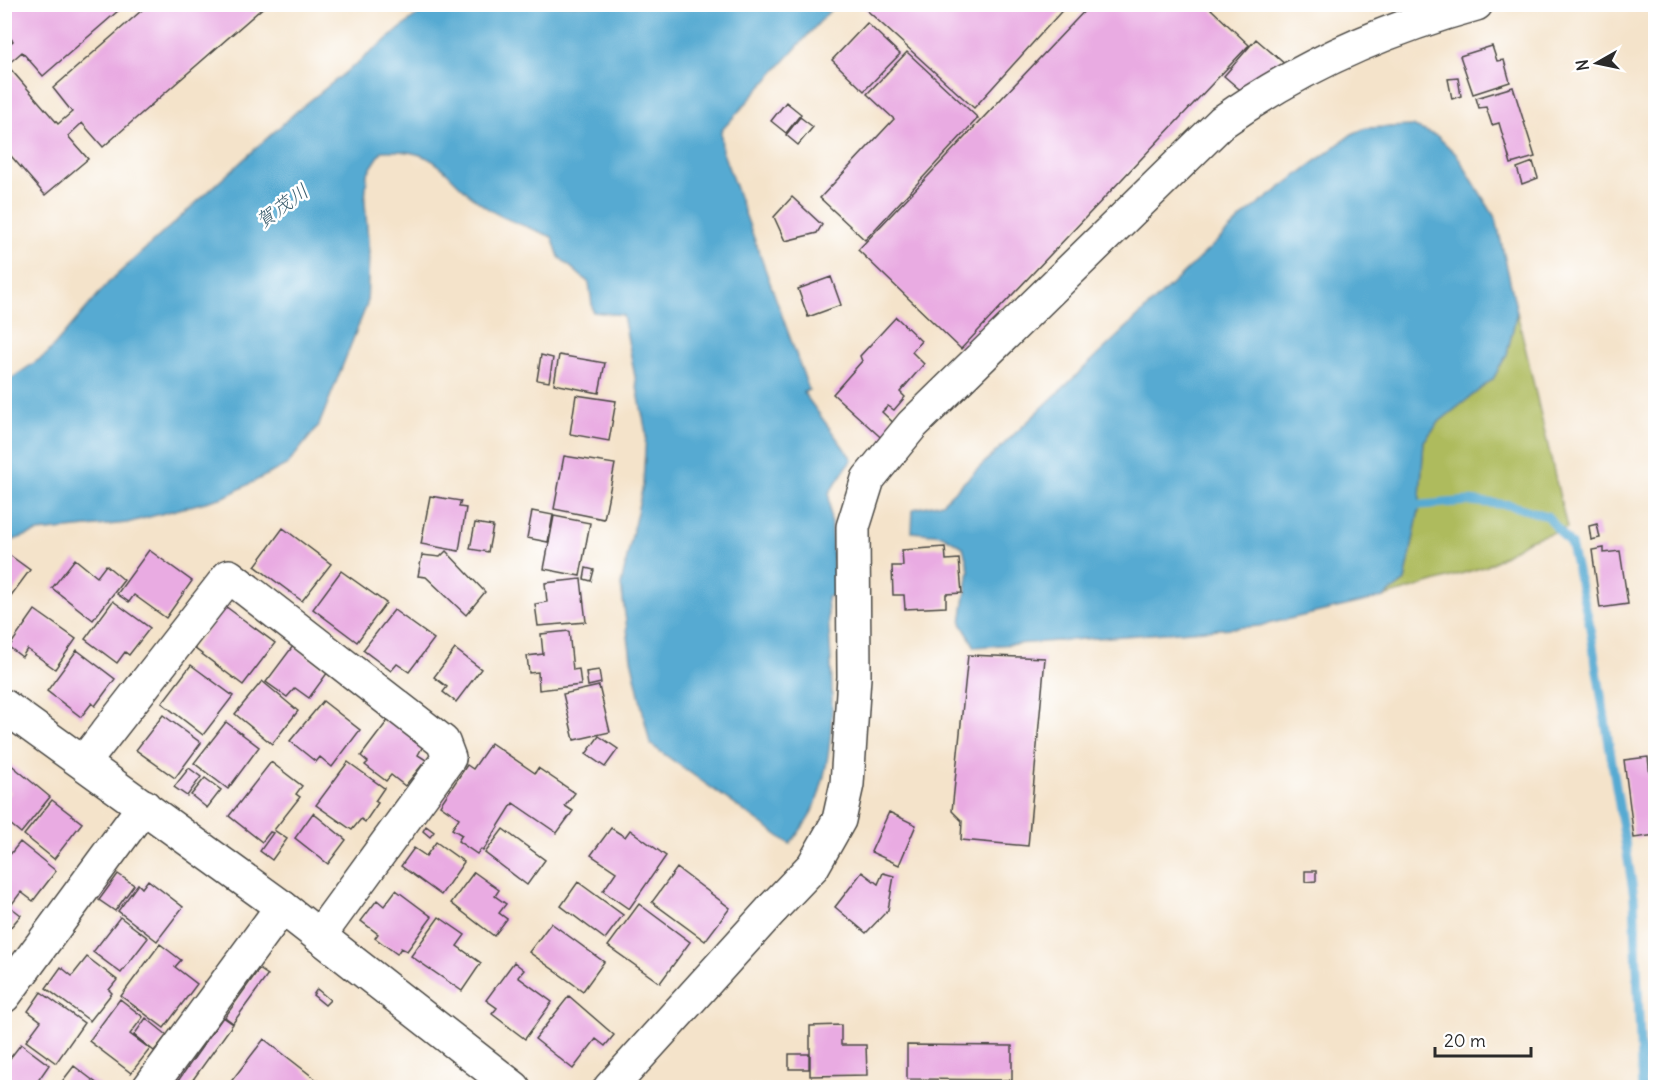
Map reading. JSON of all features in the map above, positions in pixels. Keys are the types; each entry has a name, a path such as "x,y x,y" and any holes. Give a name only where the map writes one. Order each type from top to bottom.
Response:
{"street":[{"path":"610,1088 813,866 839,820 845,793 854,676 851,578 853,527 868,480 912,425 1222,122 1268,89 1315,64 1373,39 1476,4"},
{"path":"84,762 229,576 443,742 449,758 319,936"},
{"path":"8,716 84,762 282,907 514,1088"},
{"path":"4,996 144,806"},
{"path":"149,1088 282,907"}],"green space":[{"path":"1517,312 1567,528 1529,540 1487,566 1384,597 1405,581 1419,510 1424,441 1440,421 1493,379 1507,354"}],"water":[{"name":"賀茂川","path":"430,5 835,5 721,131 722,150 809,390 803,392 852,459 829,493 835,595 827,597 832,677 828,759 813,810 790,844 650,744 631,658 621,585 643,485 646,433 623,315 593,312 589,283 559,257 552,237 491,211 439,166 417,154 382,151 367,174 365,202 369,254 367,304 319,425 288,464 224,497 127,523 37,532 5,543 5,383 47,354 109,282 297,111"},
{"path":"1412,126 1437,136 1457,155 1496,219 1517,312 1507,354 1493,379 1440,421 1424,441 1419,510 1405,581 1384,597 1259,626 975,647 961,623 969,570 963,547 942,535 912,532 913,509 942,503 1247,213 1352,134 1366,128"}],"building":[{"path":"8,4 126,4 43,76 22,52 7,65 58,124 72,112 53,88 149,4 267,4 103,147 82,123 68,136 88,159 45,195 4,148 4,49 13,41 4,31 4,8"},
{"path":"860,4 1068,4 974,108"},
{"path":"1091,4 1216,4 1211,9 1249,45 961,349 858,250"},
{"path":"867,23 900,54 864,91 832,60"},
{"path":"1256,39 1287,66 1245,94 1224,76"},
{"path":"1492,46 1497,61 1504,60 1510,82 1473,94 1460,56"},
{"path":"907,52 978,118 865,240 820,198 894,119 867,94"},
{"path":"1458,78 1461,96 1452,99 1448,79"},
{"path":"1513,87 1535,157 1511,164 1499,123 1492,125 1486,107 1479,108 1476,98"},
{"path":"786,102 801,114 786,133 771,121"},
{"path":"800,117 813,127 798,145 786,135"},
{"path":"1533,162 1538,178 1522,184 1517,168"},
{"path":"792,197 822,225 817,233 785,241 774,217"},
{"path":"831,277 841,305 808,317 798,289"},
{"path":"896,317 921,341 912,352 924,364 900,392 905,397 894,410 888,406 882,412 901,430 888,444 833,394 862,361 860,356"},
{"path":"541,355 553,358 549,382 537,380"},
{"path":"559,355 605,363 599,393 554,384"},
{"path":"576,395 616,401 609,441 570,434"},
{"path":"564,456 615,464 604,519 554,509"},
{"path":"430,496 461,501 459,507 466,508 459,551 421,544"},
{"path":"532,511 553,515 548,542 527,538"},
{"path":"554,516 590,523 580,576 544,569"},
{"path":"475,523 493,526 488,552 470,549"},
{"path":"1597,524 1600,538 1591,540 1589,526"},
{"path":"283,528 331,564 302,601 255,566"},
{"path":"945,547 946,560 959,559 962,593 946,594 946,607 905,609 904,595 893,595 892,566 903,566 902,550"},
{"path":"1604,548 1604,553 1620,551 1628,604 1600,608 1592,550"},
{"path":"149,550 192,581 166,618 134,595 129,602 117,594"},
{"path":"4,551 30,570 4,605"},
{"path":"446,551 485,592 466,615 426,577 418,576 422,555 440,557"},
{"path":"75,559 97,577 106,565 124,580 93,620 52,588"},
{"path":"586,568 594,570 591,581 584,579"},
{"path":"341,571 386,603 357,642 313,609"},
{"path":"581,579 586,622 538,626 535,604 547,602 545,583"},
{"path":"113,601 150,628 129,655 125,652 117,663 85,639"},
{"path":"225,606 275,643 243,685 194,648"},
{"path":"35,610 76,639 55,669 27,649 22,657 9,647"},
{"path":"394,610 434,639 409,672 397,664 391,671 363,650"},
{"path":"569,631 573,670 579,669 581,685 539,690 538,672 529,673 527,656 543,654 541,634"},
{"path":"293,646 328,672 309,698 295,688 287,697 266,682"},
{"path":"455,649 481,669 456,702 443,692 447,687 434,677"},
{"path":"77,650 115,679 95,706 92,703 81,717 47,691"},
{"path":"968,655 1045,658 1028,846 961,840 962,821 952,811"},
{"path":"191,665 233,696 203,735 162,703"},
{"path":"599,670 601,683 588,686 586,672"},
{"path":"262,681 298,711 272,744 235,714"},
{"path":"599,686 610,732 574,740 563,694"},
{"path":"323,701 360,730 332,767 320,757 316,762 290,741"},
{"path":"163,715 201,743 175,778 136,750"},
{"path":"389,719 423,746 418,755 426,760 405,786 391,775 386,781 365,765 368,762 361,756"},
{"path":"226,722 259,747 228,789 194,763"},
{"path":"599,736 618,749 605,767 586,754"},
{"path":"491,743 535,773 538,768 575,793 565,806 573,811 557,833 513,803 483,851 481,849 477,854 458,841 462,835 452,829 459,818 440,805 467,765 473,769"},
{"path":"1648,757 1656,835 1634,838 1624,760"},
{"path":"271,762 302,786 296,794 300,797 274,830 287,839 272,860 260,851 273,833 270,832 262,842 229,816"},
{"path":"348,762 384,788 375,801 378,803 365,822 361,819 352,830 316,805"},
{"path":"9,763 50,797 21,833 4,819 4,800 11,792 4,787 4,768"},
{"path":"189,768 201,777 187,796 174,787"},
{"path":"205,778 221,790 207,808 191,795"},
{"path":"52,800 82,823 54,859 24,835"},
{"path":"889,812 916,825 899,865 871,852"},
{"path":"313,813 346,840 328,864 295,838"},
{"path":"426,826 434,832 430,837 423,831"},
{"path":"611,828 625,837 630,830 666,856 629,909 603,891 616,872 591,855"},
{"path":"503,829 545,860 527,885 485,853"},
{"path":"20,842 56,871 33,901 21,892 12,904 4,897 4,862"},
{"path":"436,842 464,862 441,895 401,866 414,848 426,856"},
{"path":"677,868 730,908 705,941 652,902"},
{"path":"1305,871 1316,871 1316,881 1305,882"},
{"path":"474,872 499,890 495,896 506,904 499,913 507,919 494,936 451,903"},
{"path":"862,872 878,884 883,873 894,876 888,910 866,933 835,907"},
{"path":"118,874 134,885 115,911 99,900"},
{"path":"148,880 183,907 157,941 118,911 138,884 142,888"},
{"path":"578,882 623,915 605,939 561,906"},
{"path":"396,890 432,917 407,951 401,948 397,954 375,938 378,934 361,921 377,900 384,906"},
{"path":"4,902 21,915 4,935"},
{"path":"639,904 690,942 660,983 608,946"},
{"path":"120,917 148,938 121,973 93,952"},
{"path":"439,917 465,935 457,946 481,963 462,991 411,956"},
{"path":"551,923 604,962 583,991 529,952"},
{"path":"160,944 181,960 175,967 197,984 164,1028 121,996"},
{"path":"87,957 117,980 109,990 112,993 90,1021 46,988 61,967 72,976"},
{"path":"514,962 524,970 518,977 552,1002 525,1039 492,1014 497,1008 486,1000"},
{"path":"259,969 268,975 233,1023 225,1017"},
{"path":"317,989 330,1000 325,1005 313,995"},
{"path":"41,992 84,1023 56,1063 26,1041 41,1021 28,1011"},
{"path":"569,996 614,1035 605,1046 596,1039 573,1069 535,1039"},
{"path":"120,999 143,1017 130,1034 150,1049 131,1073 89,1041"},
{"path":"223,1017 233,1024 187,1088 173,1088"},
{"path":"146,1018 167,1035 154,1051 134,1035"},
{"path":"841,1025 841,1045 866,1045 867,1075 810,1076 810,1026"},
{"path":"264,1039 327,1088 226,1088"},
{"path":"21,1044 49,1065 33,1088 4,1088 4,1066"},
{"path":"907,1045 1012,1046 1012,1080 907,1079"},
{"path":"789,1054 809,1054 809,1069 789,1069"},
{"path":"74,1066 103,1088 57,1088"}],"waterway":[{"path":"1409,506 1469,501 1510,505 1547,516 1571,545 1589,622 1634,896 1642,1088"}]}
